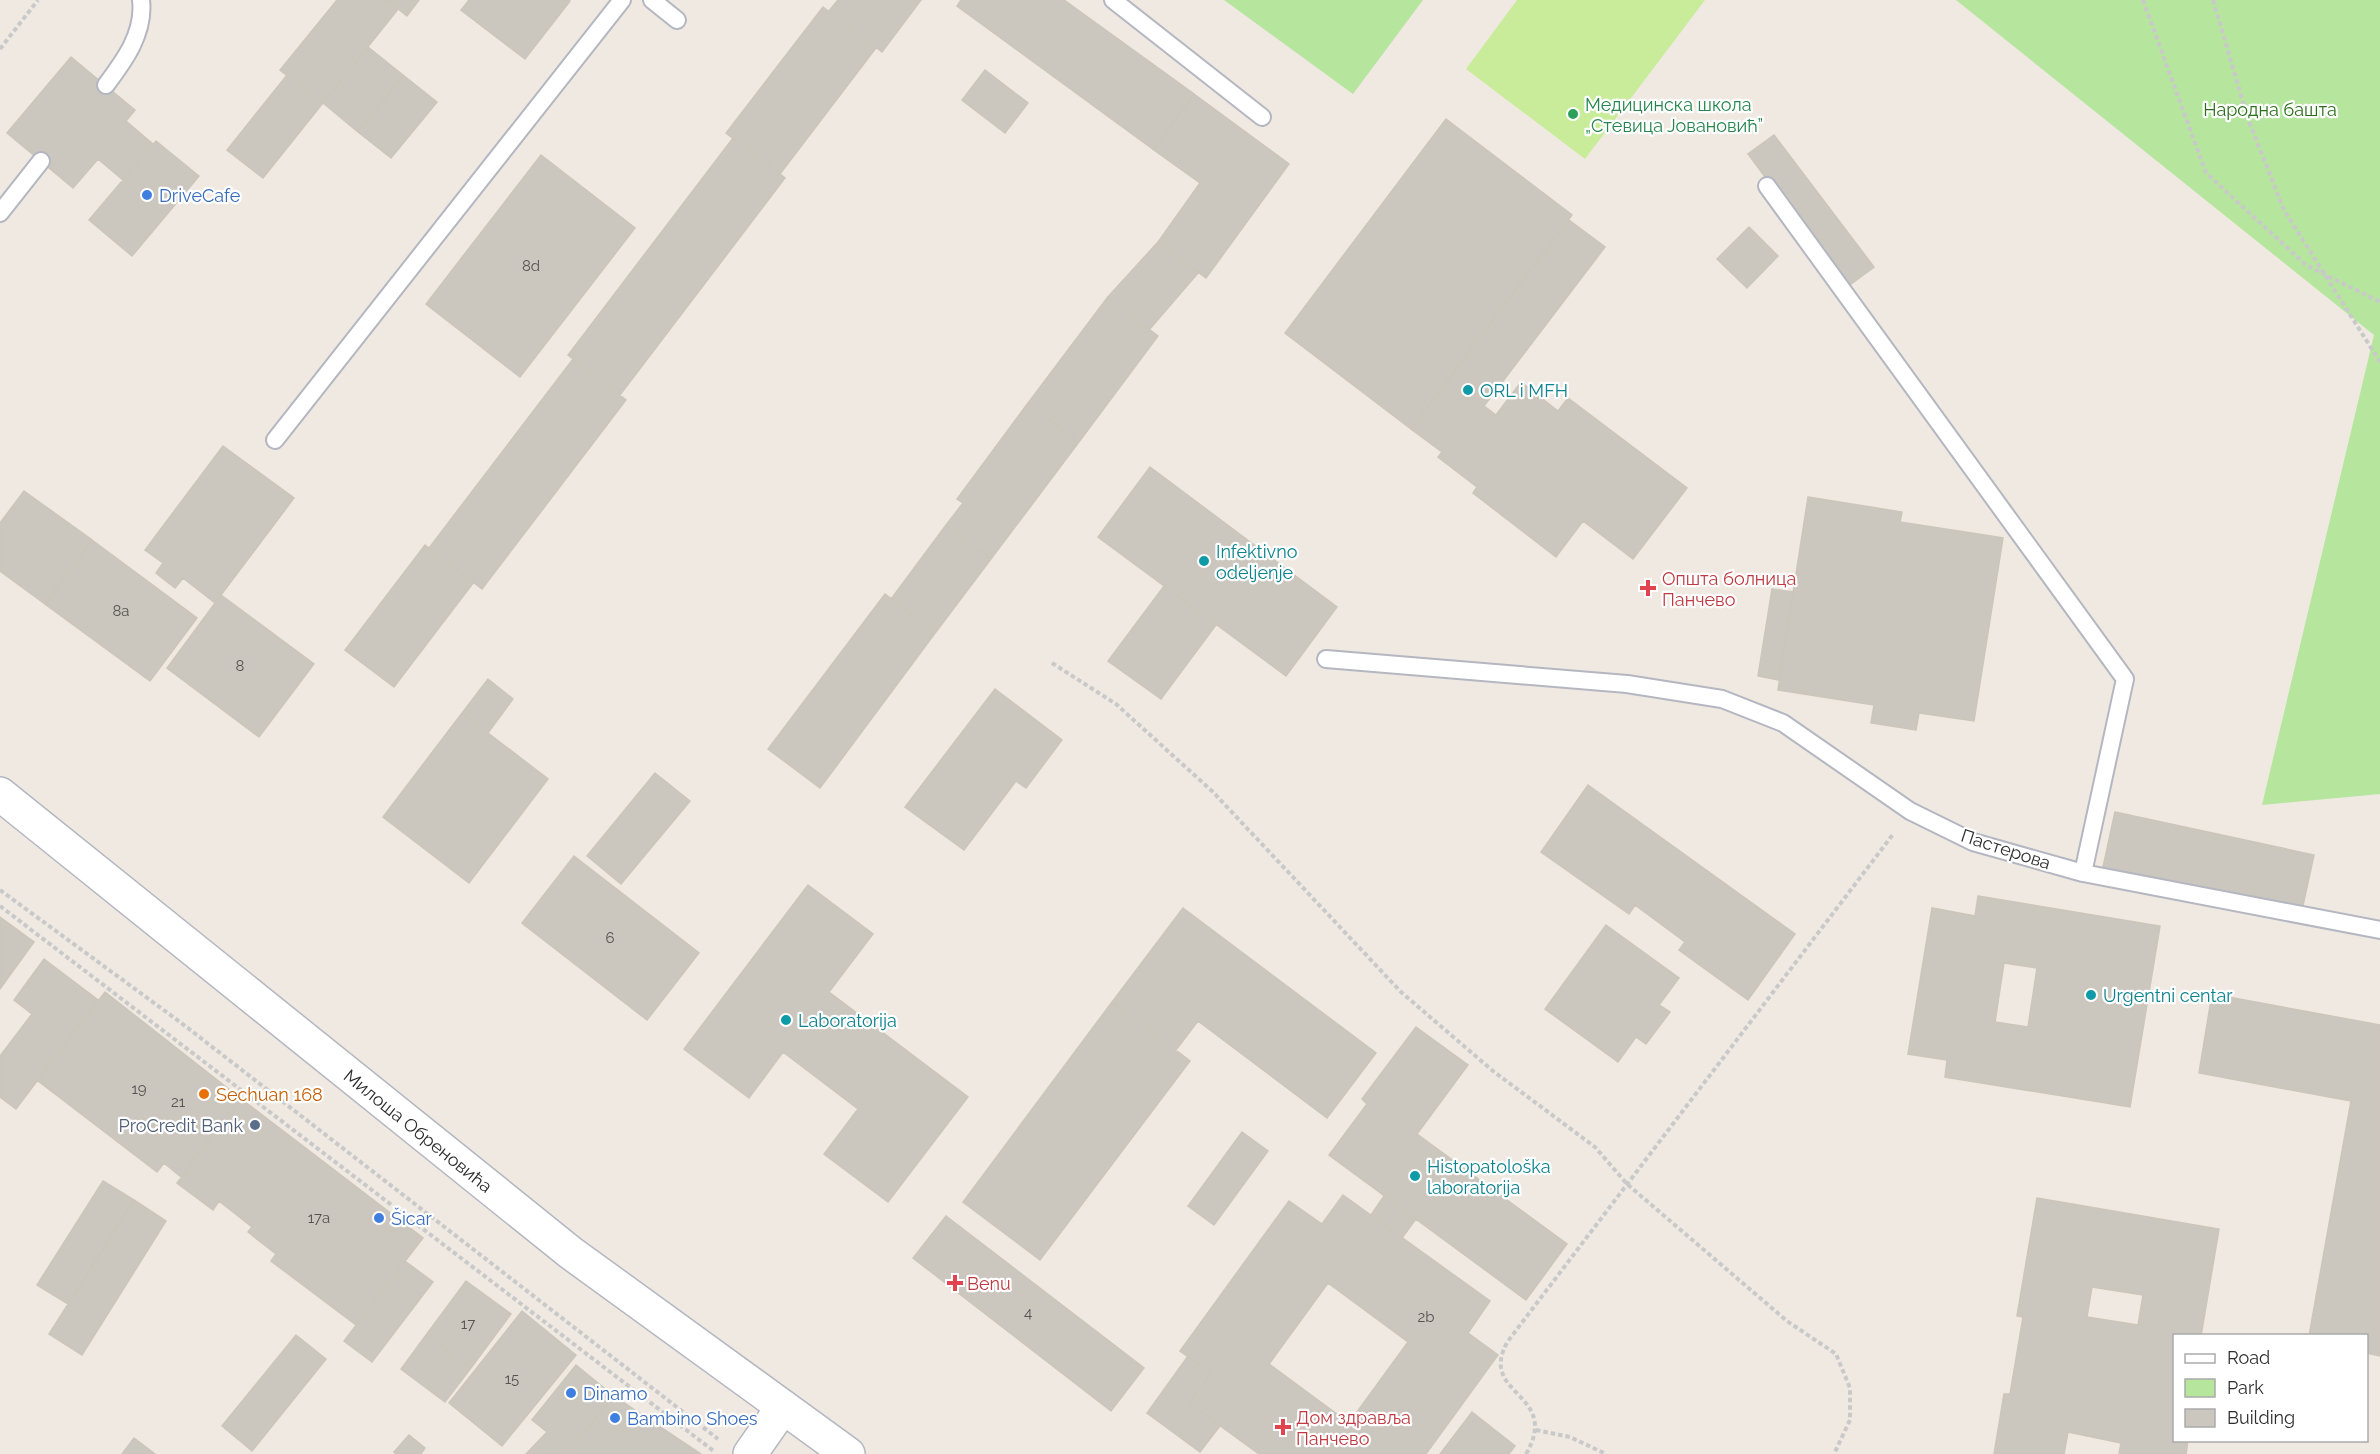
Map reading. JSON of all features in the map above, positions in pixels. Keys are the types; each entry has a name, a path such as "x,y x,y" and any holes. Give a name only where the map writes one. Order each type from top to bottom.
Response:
{"street":[{"name":"Милоша Обреновића","path":"0,794 571,1253 848,1454"},
{"path":"750,1454 783,1407"}],"lane":[{"path":"106,85 125,60 136,39 141,0"},
{"path":"274,440 622,0"},
{"path":"652,0 677,20"},
{"path":"1113,0 1262,117"},
{"path":"0,213 41,161"},
{"path":"1767,186 2125,679 2083,873"},
{"name":"Пастерова","path":"1326,659 1627,684 1722,699 1783,723 1910,811 1973,842 2083,873 2380,930"}],"path":[{"path":"0,49 38,0"},
{"path":"2143,0 2206,173 2306,265 2380,302"},
{"path":"2213,0 2248,119 2284,210 2380,362"},
{"path":"1052,663 1116,704 1212,791 1401,992 1493,1071 1595,1148 1627,1184 1787,1321 1836,1354 1850,1388 1850,1420 1834,1454"},
{"path":"1526,1454 1535,1439 1533,1412 1505,1380 1501,1353 1910,811"},
{"path":"0,890 180,1022 719,1439"},
{"path":"0,906 717,1454"},
{"path":"1536,1430 1570,1437 1606,1454"}],"green space":[{"path":"1224,0 1423,0 1353,94"},
{"name":"Медицинска школа „Стевица Јовановић”","path":"1517,0 1705,0 1585,159 1466,69"},
{"name":"Народна башта","path":"1956,0 2380,0 2380,794 2262,805 2374,335"}],"building":[{"path":"337,0 387,0 399,8 323,103 280,70"},
{"path":"387,0 419,0 407,16"},
{"path":"469,0 570,1 525,59 461,10"},
{"path":"838,0 921,0 882,52 829,11"},
{"path":"961,0 1064,0 1194,94 1154,150 957,6"},
{"path":"823,7 876,48 780,174 726,133"},
{"path":"368,47 403,75 358,132 323,103"},
{"path":"71,57 135,110 126,121 153,144 123,180 98,159 73,188 7,133"},
{"path":"985,70 1028,103 1005,133 962,100"},
{"path":"287,75 323,103 263,178 227,150"},
{"path":"403,75 437,102 391,158 358,132"},
{"path":"1194,94 1289,164 1206,278 1158,242 1200,183 1154,150"},
{"path":"1446,119 1572,215 1411,429 1285,333"},
{"path":"1774,135 1874,267 1847,287 1748,154"},
{"path":"733,138 785,178 620,395 568,355"},
{"path":"156,141 199,176 132,256 89,220"},
{"path":"541,155 635,228 520,377 426,304"},
{"name":"ORL i MFH","path":"1569,220 1605,247 1484,406 1496,415 1521,382 1558,411 1568,398 1687,488 1633,559 1583,521 1556,557 1473,493 1477,487 1438,457 1442,452 1411,429"},
{"path":"1749,227 1778,256 1747,288 1717,259"},
{"path":"1158,242 1199,272 1149,330 1107,298"},
{"path":"1107,298 1158,336 1079,442 1028,403"},
{"path":"573,359 626,400 482,589 429,548"},
{"path":"1028,403 1079,442 991,559 946,525 963,503 957,499"},
{"path":"223,446 294,498 215,603 183,578 175,588 156,573 163,563 145,550"},
{"name":"Infektivno odeljenje","path":"1150,467 1337,607 1286,676 1098,537"},
{"path":"24,491 92,540 45,604 0,571 0,523"},
{"path":"1808,497 1902,512 1900,522 2003,538 1974,721 1919,713 1916,730 1871,723 1874,705 1778,690"},
{"path":"946,525 991,559 936,632 891,599"},
{"path":"92,540 197,618 150,681 45,604"},
{"path":"425,545 474,582 394,687 345,650"},
{"path":"1164,586 1216,625 1161,699 1108,661"},
{"path":"1772,589 1793,592 1779,680 1758,676"},
{"path":"885,594 936,632 820,788 768,749"},
{"path":"221,595 314,664 259,737 167,668"},
{"path":"488,679 513,699 488,733 462,713"},
{"path":"995,689 1062,740 1026,788 1016,781 964,850 905,807"},
{"path":"462,713 548,779 469,883 383,817"},
{"path":"655,773 690,801 621,884 587,856"},
{"path":"1588,785 1795,934 1748,1000 1679,950 1685,942 1635,905 1629,914 1541,852"},
{"path":"2115,812 2314,855 2302,910 2103,867"},
{"path":"574,856 699,953 647,1020 522,923"},
{"name":"Laboratorija","path":"808,885 873,934 829,992 968,1097 888,1202 824,1154 858,1109 783,1052 749,1098 684,1049"},
{"name":"Urgentni centar","path":"1978,896 2160,926 2130,1107 1945,1077 1947,1060 1908,1054 1932,908 1975,916","holes":["2004,963 2037,968 2028,1027 1995,1022"]},
{"path":"1183,908 1376,1053 1327,1118 1198,1021 1176,1050 1112,1002"},
{"path":"0,917 34,942 0,989"},
{"path":"1606,925 1679,978 1659,1005 1670,1012 1646,1044 1636,1037 1618,1062 1545,1009"},
{"path":"44,959 98,1000 16,1109 0,1097 0,1056 32,1014 14,1000"},
{"path":"105,992 240,1098 181,1177 164,1163 157,1172 37,1080"},
{"path":"2212,994 2380,1025 2380,1356 2368,1353 2368,1334 2309,1334 2351,1101 2199,1073"},
{"path":"1112,1002 1190,1061 1040,1260 963,1202"},
{"name":"Histopatološka laboratorija","path":"1416,1027 1468,1065 1417,1134 1567,1244 1526,1300 1329,1155 1367,1104 1362,1099"},
{"path":"240,1098 423,1238 356,1325 271,1261 276,1254 248,1232 252,1227 219,1201 213,1210 177,1183"},
{"path":"1242,1132 1268,1151 1214,1225 1188,1206"},
{"path":"103,1181 134,1200 68,1304 37,1285"},
{"path":"1343,1195 1490,1301 1468,1333 1498,1355 1426,1454 1259,1454 1189,1403 1211,1373 1180,1351 1289,1201 1322,1224","holes":["1328,1283 1408,1342 1349,1423 1269,1364"]},
{"path":"1384,1196 1416,1219 1402,1238 1371,1215"},
{"path":"2037,1198 2219,1229 2201,1334 2173,1334 2173,1442 2188,1442 2186,1454 2119,1454 2121,1443 2068,1432 2064,1454 1994,1454 2004,1394 2010,1394 2023,1317 2017,1316","holes":["2092,1287 2143,1295 2138,1325 2087,1317"]},
{"path":"134,1200 166,1221 82,1355 49,1334"},
{"path":"946,1216 1144,1368 1111,1411 913,1258"},
{"path":"405,1261 433,1282 372,1362 344,1341"},
{"path":"466,1281 511,1314 471,1368 426,1335"},
{"path":"522,1311 576,1355 502,1446 449,1403"},
{"path":"296,1335 326,1359 252,1451 222,1426"},
{"path":"426,1335 471,1368 445,1402 401,1369"},
{"path":"1188,1356 1211,1373 1189,1403 1220,1426 1200,1452 1147,1413"},
{"path":"576,1365 614,1396 567,1454 526,1454 547,1432 532,1420"},
{"path":"614,1396 701,1454 567,1454"},
{"path":"1472,1412 1515,1446 1509,1454 1440,1454"},
{"path":"409,1435 425,1448 421,1454 396,1454 394,1452"},
{"path":"134,1438 155,1454 122,1454"}],"place":[{"name":"Медицинска школа „Стевица Јовановић”","path":"1573,114"},
{"name":"DriveCafe","path":"147,195"},
{"name":"ORL i MFH","path":"1468,390"},
{"name":"Infektivno odeljenje","path":"1204,561"},
{"name":"Општа болница Панчево","path":"1648,588"},
{"name":"Urgentni centar","path":"2091,995"},
{"name":"Laboratorija","path":"786,1020"},
{"name":"Sechuan 168","path":"204,1094"},
{"name":"ProCredit Bank","path":"255,1125"},
{"name":"Histopatološka laboratorija","path":"1415,1176"},
{"name":"Šicar","path":"379,1218"},
{"name":"Benu","path":"955,1283"},
{"name":"Dinamo","path":"571,1393"},
{"name":"Bambino Shoes","path":"615,1418"},
{"name":"Дом здравља Панчево","path":"1283,1427"}]}
